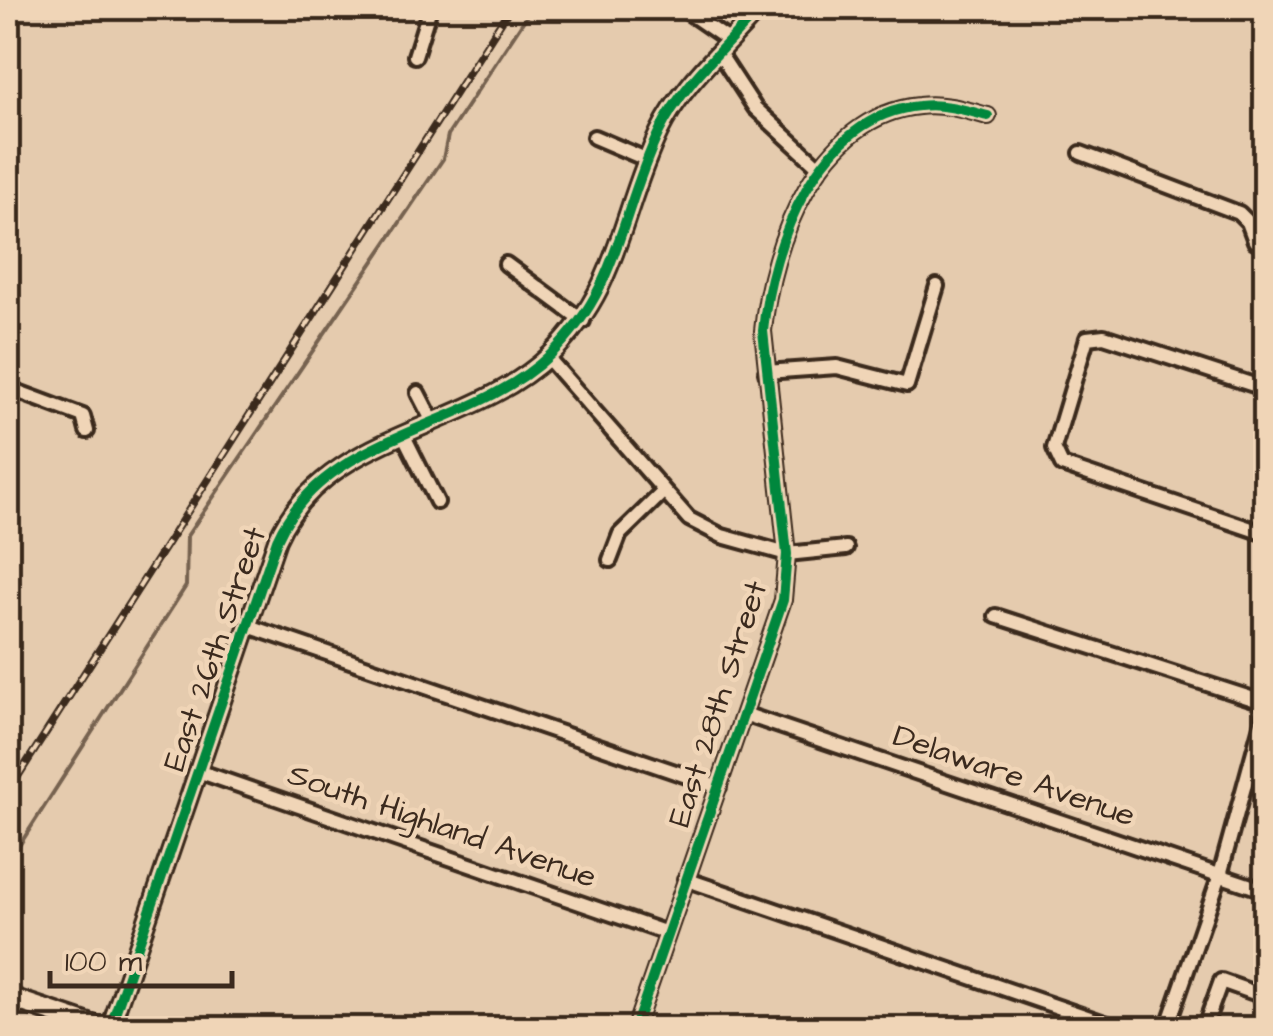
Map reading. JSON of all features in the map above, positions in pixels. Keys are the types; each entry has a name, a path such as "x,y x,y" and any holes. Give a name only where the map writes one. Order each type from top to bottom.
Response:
{"main road":[{"path":"8,997 100,1028"}],"street":[{"path":"416,56 430,8"},
{"path":"682,8 724,47 755,108 820,168"},
{"name":"East 26th Street","path":"110,1028 278,540 294,508 328,475 496,392 548,358 583,320 615,261 648,160 674,105 760,8"},
{"name":"East 28th Street","path":"635,1028 780,611 787,554 763,330 770,284 799,200 820,168 874,120 901,109 937,105 988,116"},
{"path":"594,137 648,160"},
{"path":"1081,152 1239,213 1248,222 1254,241 1266,244"},
{"path":"506,264 583,320"},
{"path":"766,372 837,367 906,385 936,286"},
{"path":"1266,389 1104,336 1087,338 1054,448 1062,464 1266,534"},
{"path":"548,358 689,519 708,530 787,554 846,548"},
{"path":"8,388 82,416 87,431"},
{"path":"418,393 432,422"},
{"path":"404,436 436,502"},
{"path":"610,560 620,534 662,492"},
{"path":"996,616 1266,705 1220,876 1167,1028"},
{"path":"248,626 719,787"},
{"name":"Delaware Avenue","path":"744,714 1266,891"},
{"name":"South Highland Avenue","path":"198,771 668,933"},
{"path":"686,880 1119,1028"},
{"path":"1204,1028 1221,981 1266,997"}],"waterway":[{"path":"8,863 186,586 187,536 443,159 448,135 532,8"}],"railway":[{"path":"8,792 510,8"}],"cycle path":[{"path":"110,1028 277,540 300,504 329,476 364,453 517,381 573,330 605,276 646,162 669,114 692,82 760,8"},
{"path":"635,1028 783,600 787,554 763,331 768,297 789,224 827,159 853,133 884,115 928,105 988,116"}]}
